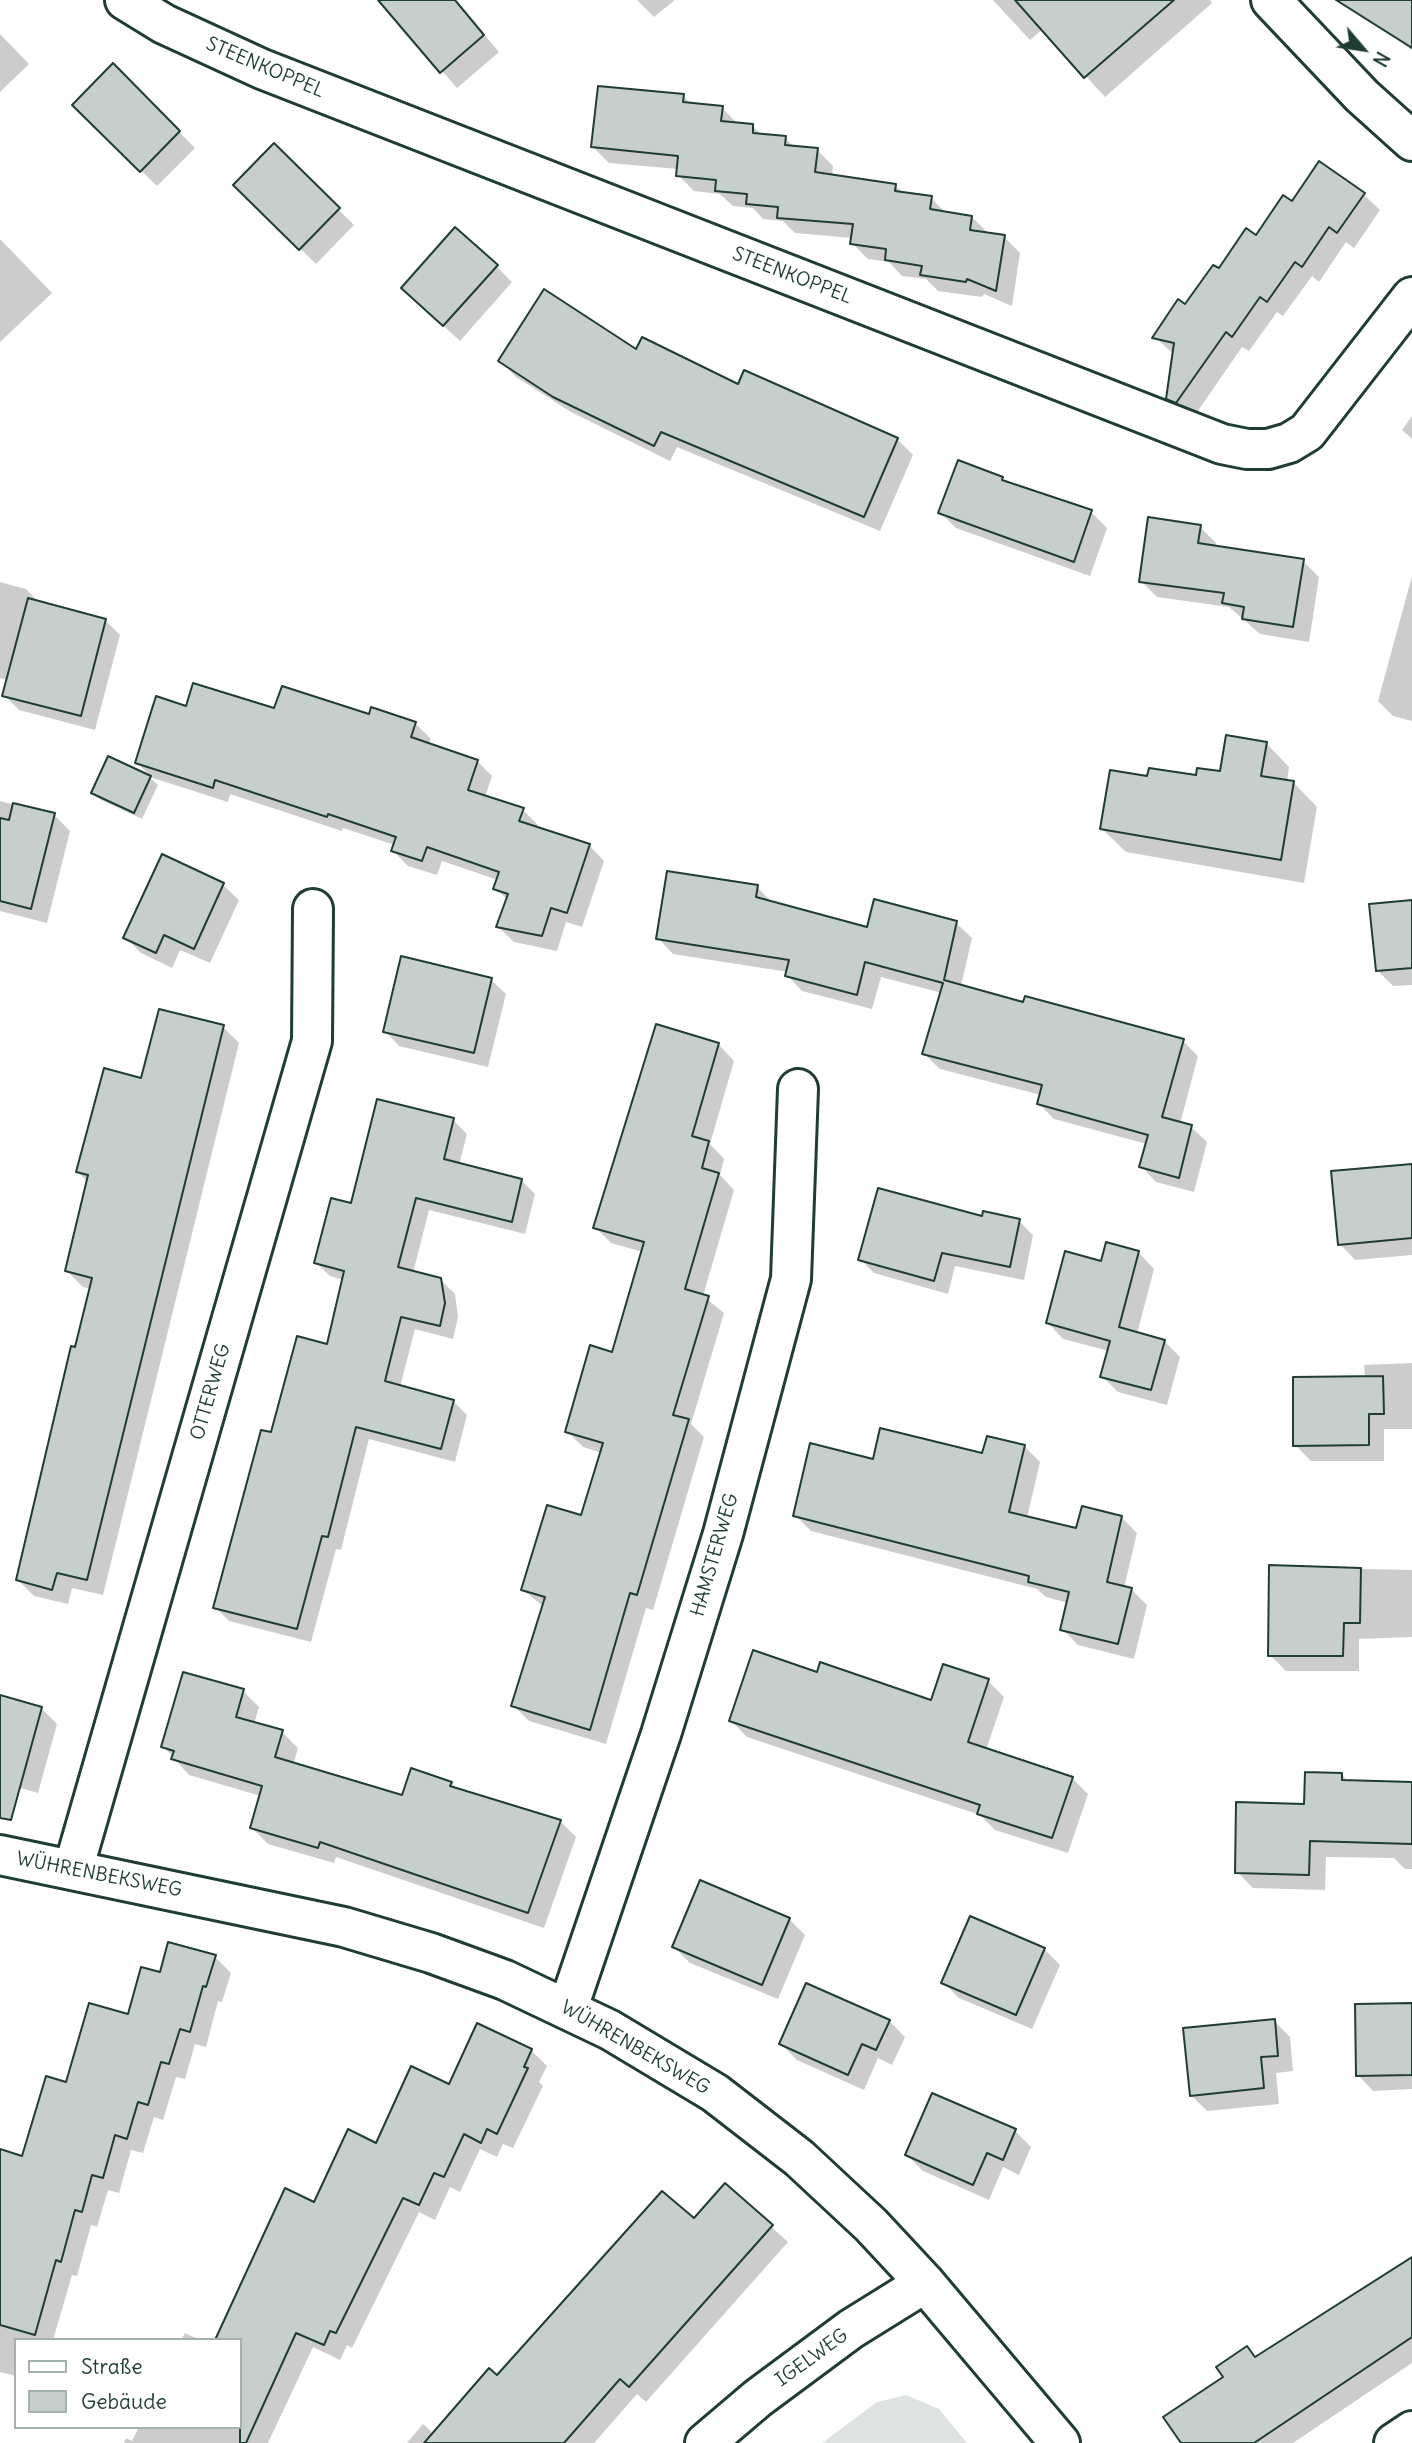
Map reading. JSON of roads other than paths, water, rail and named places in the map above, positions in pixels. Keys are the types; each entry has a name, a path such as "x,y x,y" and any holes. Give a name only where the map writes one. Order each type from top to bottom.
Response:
{"street":[{"name":"STEENKOPPEL","path":"125,0 164,24 262,69 1222,444 1247,449 1268,449 1289,443 1307,432 1412,297"},
{"path":"1286,5 1362,96 1412,141"},
{"name":"OTTERWEG","path":"73,1870 312,1041 313,909"},
{"name":"HAMSTERWEG","path":"568,2008 661,1734 723,1534 791,1279 798,1089"},
{"name":"WÜHRENBEKSWEG","path":"0,1855 344,1927 431,1953 568,2008 715,2093 799,2158 871,2225 925,2283 1060,2443"},
{"name":"IGELWEG","path":"705,2443 758,2398 851,2329 925,2283"},
{"path":"1394,2443 1412,2431"}]}
